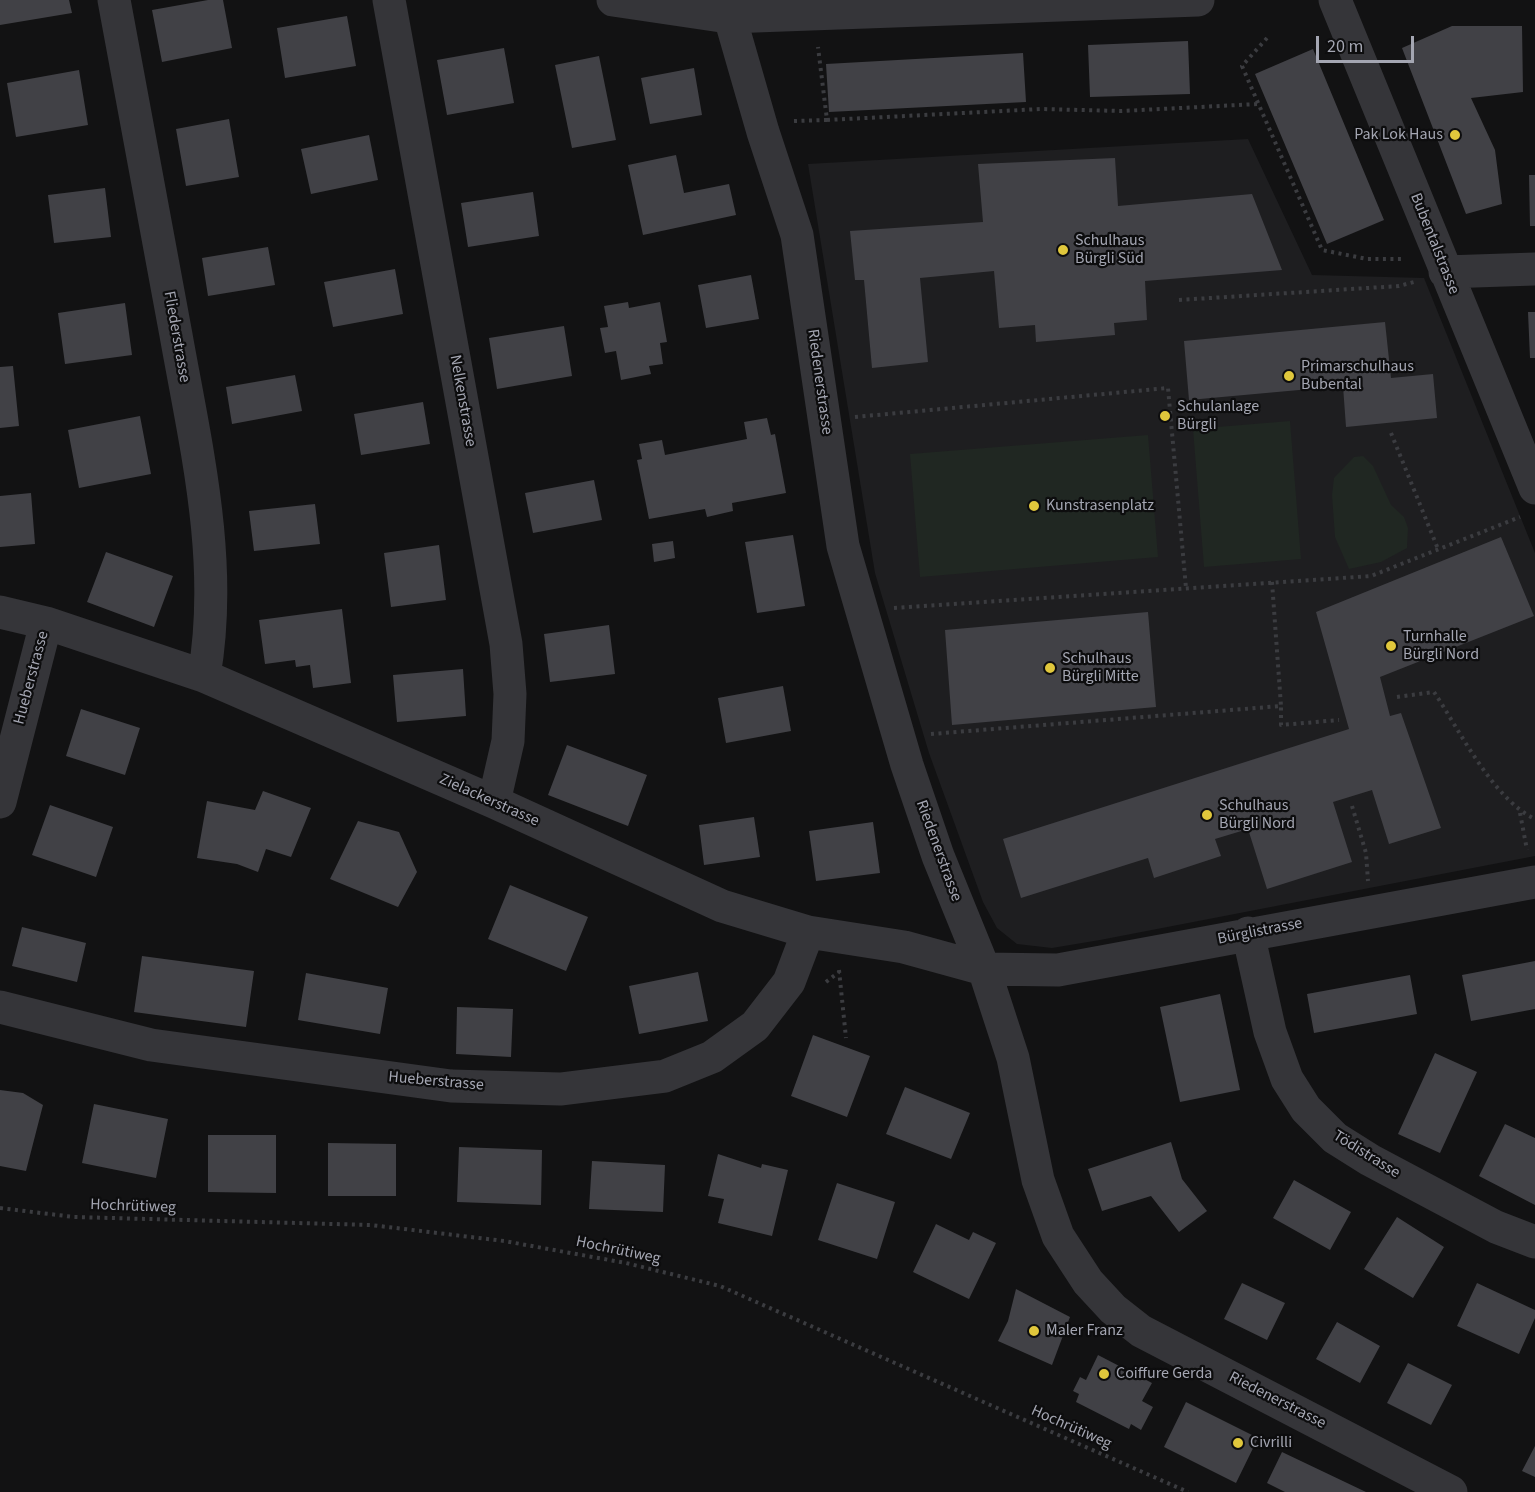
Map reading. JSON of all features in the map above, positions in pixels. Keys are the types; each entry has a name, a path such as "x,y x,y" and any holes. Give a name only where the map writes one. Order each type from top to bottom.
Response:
{"street":[{"name":"Fliederstrasse","path":"114,0 200,468 212,597 210,639 204,676"},
{"name":"Nelkenstrasse","path":"389,0 506,644 510,694 508,741 494,802"},
{"path":"613,0 727,8 1198,0"},
{"name":"Bubentalstrasse","path":"1335,0 1432,277 1530,501"},
{"name":"Riedenerstrasse","path":"727,8 797,235 843,546 907,765 938,856 984,969 1013,1058 1038,1180 1058,1236 1088,1281 1113,1309 1141,1331 1450,1492"},
{"path":"1432,277 1535,269"},
{"name":"Zielackerstrasse","path":"0,612 46,623 204,676 494,802 722,906 808,932 904,947 984,969"},
{"name":"Hueberstrasse","path":"0,802 46,623"},
{"name":"Bürglistrasse","path":"984,969 1058,970 1248,933 1531,868"},
{"name":"Hueberstrasse","path":"0,1007 152,1045 451,1086 560,1089 664,1076 712,1057 755,1026 789,982 808,932"},
{"name":"Tödistrasse","path":"1248,933 1270,1032 1287,1079 1306,1108 1335,1138 1370,1160 1496,1227 1535,1242"}],"path":[{"path":"1267,38 1242,66 1322,250 1367,259 1408,259"},
{"path":"818,40 827,120"},
{"path":"788,121 1041,109 1122,111 1258,104"},
{"path":"1179,300 1399,286 1432,277"},
{"path":"846,418 1168,388 1186,588"},
{"path":"1391,433 1438,549"},
{"path":"890,608 1371,576 1438,549 1530,501"},
{"path":"1272,582 1281,725 1340,720"},
{"path":"1397,697 1434,692 1488,775 1520,812 1535,819"},
{"path":"919,735 1281,706"},
{"path":"1352,806 1366,853 1368,884"},
{"path":"1520,812 1531,868"},
{"path":"839,972 846,1038"},
{"name":"Hochrütiweg","path":"0,1209 74,1217 371,1225 504,1241 626,1263 720,1286 1188,1492"}],"shaded area":[{"name":"Schulanlage Bürgli","path":"1248,139 1312,275 1424,278 1535,553 1535,856 1100,940 1052,948 1017,944 997,928 983,902 929,753 875,573 808,164"},
{"path":"1290,421 1301,559 1204,567 1193,429"},
{"name":"Kunstrasenplatz","path":"1148,435 1158,557 920,577 910,454"},
{"path":"1363,456 1373,466 1391,505 1404,517 1408,528 1407,548 1381,562 1349,569 1335,537 1332,495 1334,478 1354,457"}],"building":[{"path":"0,0 69,0 72,13 0,25"},
{"path":"208,0 223,0 232,48 162,62 152,10"},
{"path":"347,16 356,66 285,78 277,28"},
{"path":"1452,26 1522,26 1523,92 1471,98 1495,150 1502,204 1466,214 1402,48"},
{"path":"1188,41 1190,94 1090,97 1088,45"},
{"path":"504,48 514,103 447,115 437,60"},
{"path":"1313,49 1384,220 1327,244 1255,74"},
{"path":"1023,53 1026,102 829,112 826,64"},
{"path":"599,56 616,140 572,148 555,65"},
{"path":"694,68 702,115 650,124 641,78"},
{"path":"79,70 88,125 16,137 7,83"},
{"path":"229,119 239,177 186,186 176,129"},
{"path":"369,135 378,180 311,194 301,149"},
{"path":"676,155 684,193 729,184 736,215 643,235 628,165"},
{"name":"Schulhaus Bürgli Süd","path":"1115,158 1118,206 1252,194 1282,270 1145,281 1147,320 1114,323 1115,335 1036,342 1035,325 999,328 994,271 920,278 928,362 872,368 864,280 855,280 850,231 983,222 978,164"},
{"path":"1529,175 1535,175 1535,226 1530,226"},
{"path":"105,188 111,237 54,243 48,195"},
{"path":"533,192 539,236 468,247 461,203"},
{"path":"268,247 275,285 208,296 202,258"},
{"path":"395,269 403,314 333,327 324,282"},
{"path":"751,275 759,319 706,328 698,285"},
{"path":"628,302 629,308 660,302 667,342 660,343 663,364 649,366 651,374 621,380 616,351 605,353 600,328 608,327 604,306"},
{"path":"125,303 132,355 65,364 58,313"},
{"path":"1528,312 1535,312 1535,358 1530,358"},
{"name":"Primarschulhaus Bubental","path":"1385,322 1391,378 1433,374 1437,418 1346,427 1343,386 1189,400 1184,341"},
{"path":"564,326 572,376 497,389 489,338"},
{"path":"13,366 19,426 0,428 0,367"},
{"path":"295,375 302,411 232,424 226,387"},
{"path":"423,402 430,444 361,455 354,414"},
{"path":"140,416 151,474 79,488 68,430"},
{"path":"767,418 771,435 775,434 786,493 732,503 733,511 707,517 705,509 649,519 637,460 642,459 639,444 662,440 665,455 747,439 744,422"},
{"path":"594,480 602,520 533,533 525,493"},
{"path":"31,493 35,544 0,547 0,496"},
{"path":"315,504 320,544 254,551 249,511"},
{"path":"793,535 805,606 757,613 745,542"},
{"name":"Schulhaus Bürgli Nord","path":"1501,537 1534,616 1380,677 1390,716 1401,713 1441,828 1389,844 1372,790 1333,802 1352,862 1267,889 1248,829 1215,839 1221,856 1154,878 1148,858 1021,898 1003,839 1349,729 1316,612"},
{"path":"673,541 675,558 654,562 652,544"},
{"path":"439,545 446,600 391,607 384,553"},
{"path":"106,552 173,576 154,627 87,602"},
{"path":"342,609 351,683 313,688 310,665 296,667 295,660 265,664 259,620"},
{"name":"Schulhaus Bürgli Mitte","path":"1148,612 1156,707 952,725 945,630"},
{"path":"609,625 615,674 550,682 544,634"},
{"path":"463,669 466,716 397,722 393,675"},
{"path":"783,686 791,731 726,743 718,698"},
{"path":"81,709 140,728 125,775 66,756"},
{"path":"567,745 647,775 628,826 548,795"},
{"path":"263,791 311,808 291,857 266,849 258,872 237,864 197,858 207,801 255,810"},
{"path":"50,805 113,827 96,877 32,855"},
{"path":"754,817 760,857 704,865 699,825"},
{"path":"358,821 399,832 417,872 398,907 330,879"},
{"path":"873,822 880,873 816,881 809,831"},
{"path":"510,885 588,917 566,971 488,939"},
{"path":"22,927 86,943 77,982 12,966"},
{"path":"142,956 254,971 246,1027 134,1012"},
{"path":"1535,961 1535,1009 1471,1021 1462,975"},
{"path":"698,972 708,1021 639,1034 629,986"},
{"path":"306,973 388,988 380,1034 298,1020"},
{"path":"1410,975 1417,1014 1314,1033 1307,994"},
{"path":"1220,994 1240,1090 1180,1102 1160,1007"},
{"path":"457,1007 513,1009 511,1057 456,1054"},
{"path":"813,1035 870,1056 847,1117 791,1096"},
{"path":"1435,1053 1477,1072 1440,1153 1398,1134"},
{"path":"905,1087 970,1113 951,1159 886,1134"},
{"path":"0,1090 23,1093 43,1105 26,1171 0,1166"},
{"path":"94,1104 168,1119 156,1178 82,1163"},
{"path":"1505,1124 1535,1138 1535,1205 1479,1176"},
{"path":"208,1135 276,1135 276,1193 208,1192"},
{"path":"1171,1142 1182,1179 1207,1211 1179,1232 1151,1196 1102,1211 1088,1169"},
{"path":"328,1143 396,1144 396,1196 328,1196"},
{"path":"459,1147 542,1150 541,1205 457,1202"},
{"path":"718,1154 761,1168 762,1164 788,1170 772,1236 718,1223 724,1199 708,1196"},
{"path":"592,1161 665,1165 663,1212 589,1209"},
{"path":"1294,1180 1351,1212 1330,1250 1273,1218"},
{"path":"837,1183 895,1202 877,1259 818,1240"},
{"path":"1397,1217 1444,1247 1413,1298 1364,1269"},
{"path":"936,1224 969,1240 973,1232 996,1243 969,1299 913,1272"},
{"path":"1242,1283 1285,1303 1267,1340 1224,1319"},
{"path":"1477,1283 1535,1310 1535,1318 1519,1354 1457,1326"},
{"name":"Maler Franz","path":"1016,1289 1070,1317 1052,1365 998,1341 1008,1321"},
{"path":"1337,1322 1380,1346 1360,1383 1316,1359"},
{"path":"1098,1355 1152,1383 1142,1401 1153,1407 1141,1430 1131,1424 1129,1429 1076,1402 1079,1394 1073,1391 1080,1377 1086,1380"},
{"path":"1408,1363 1452,1385 1431,1425 1387,1403"},
{"path":"1186,1402 1258,1438 1236,1483 1164,1447"},
{"path":"1535,1446 1535,1477 1522,1471"},
{"path":"1282,1452 1366,1492 1285,1492 1267,1483"}],"place":[{"name":"Pak Lok Haus","path":"1455,135"},
{"name":"Schulhaus Bürgli Süd","path":"1063,250"},
{"name":"Primarschulhaus Bubental","path":"1289,376"},
{"name":"Schulanlage Bürgli","path":"1165,416"},
{"name":"Kunstrasenplatz","path":"1034,506"},
{"name":"Turnhalle Bürgli Nord","path":"1391,646"},
{"name":"Schulhaus Bürgli Mitte","path":"1050,668"},
{"name":"Schulhaus Bürgli Nord","path":"1207,815"},
{"name":"Maler Franz","path":"1034,1331"},
{"name":"Coiffure Gerda","path":"1104,1374"},
{"name":"Civrilli","path":"1238,1443"}]}
